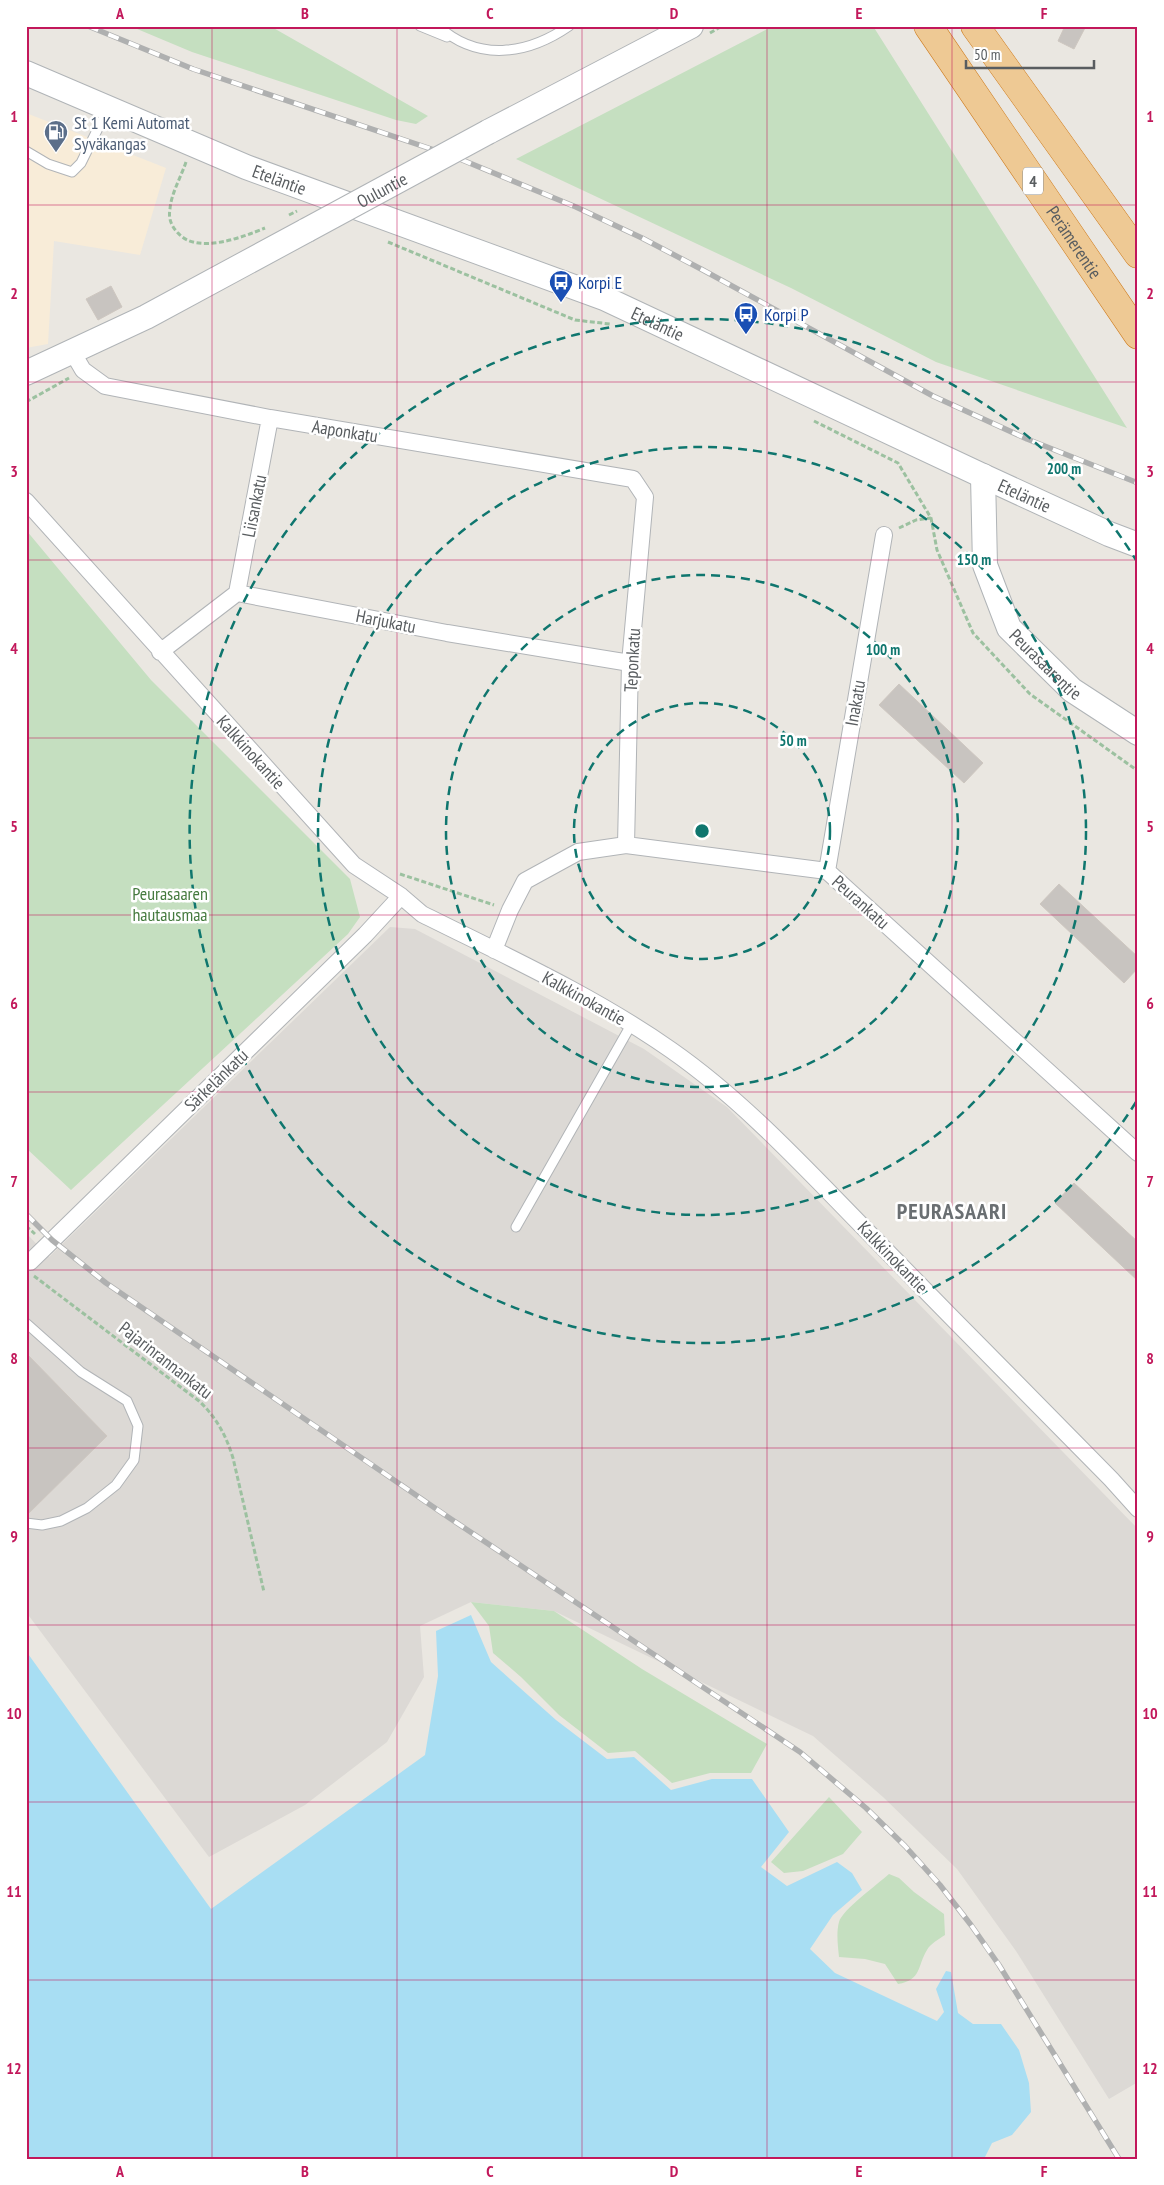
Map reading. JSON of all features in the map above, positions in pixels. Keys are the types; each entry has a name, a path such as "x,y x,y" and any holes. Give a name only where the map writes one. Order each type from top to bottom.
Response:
{"highway":[{"name":"Perämerentie","path":"928,26 1138,335"},
{"path":"975,26 1138,254"}],"main road":[{"name":"Ouluntie","path":"26,373 73,353 146,317 488,132 691,26"},
{"name":"Eteläntie","path":"26,73 246,167 604,298 983,476 1138,545"},
{"name":"Ouluntie","path":"26,363 73,353"},
{"name":"Peurasaarentie","path":"983,476 985,565 1009,628 1072,690 1138,733"}],"street":[{"name":"Aaponkatu","path":"73,353 83,370 105,386 270,418 633,478"},
{"name":"Liisankatu","path":"237,593 270,418"},
{"name":"Teponkatu","path":"626,845 630,663 645,497 633,478"},
{"name":"Kalkkinokantie","path":"26,501 160,652 354,865 401,896 422,914 588,999 672,1050 727,1093 796,1159 1111,1479 1138,1509"},
{"name":"Inakatu","path":"827,871 884,535"},
{"path":"160,652 237,593"},
{"name":"Harjukatu","path":"237,593 447,633 630,663"},
{"name":"Peurankatu","path":"494,950 510,910 525,882 578,852 626,845 827,871 1138,1153"},
{"name":"Särkelänkatu","path":"27,1265 365,935 401,896"}],"lane":[{"path":"420,26 477,48 497,51 523,48 556,35 569,26"},
{"path":"438,26 456,41"},
{"path":"26,151 48,164 72,172 81,163 108,107"},
{"path":"516,1227 631,1025"},
{"path":"26,1323 81,1372 126,1401 138,1426 134,1460 116,1485 87,1508 61,1521 42,1525 26,1523"}],"path":[{"path":"187,159 170,209 171,226 181,237 194,243 230,240 278,223 286,242"},
{"path":"382,240 575,320 617,325"},
{"path":"811,419 898,463 931,518 937,550 974,634 1030,694 1138,771"},
{"path":"884,535 916,520 931,518"},
{"path":"395,873 510,910"},
{"name":"Pajarinrannankatu","path":"27,1265 199,1400 215,1418 228,1443 233,1458 264,1592"}],"shaded area":[{"path":"26,113 166,168 140,255 54,241 48,344 26,348"},
{"path":"390,927 415,929 644,1049 727,1107 1138,1529 1138,2082 1109,2099 1016,1951 957,1869 883,1797 813,1736 554,1611 471,1602 420,1626 424,1677 387,1742 305,1805 209,1857 29,1616 26,1616 26,1233 49,1257"}],"green space":[{"path":"130,26 270,26 428,116 416,124 396,120 192,52"},
{"path":"773,26 873,26 1127,428 936,362 791,288 516,159"},
{"name":"Peurasaaren hautausmaa","path":"26,530 151,680 350,879 360,917 348,934 71,1190 26,1148"},
{"path":"471,1602 554,1611 642,1669 767,1744 751,1773 710,1773 672,1783 635,1751 608,1753 559,1715 521,1677 493,1653 489,1626"},
{"path":"829,1797 862,1832 843,1854 803,1871 784,1873 771,1862"},
{"path":"889,1874 899,1878 914,1892 944,1914 945,1935 928,1948 915,1976 906,1982 898,1984 885,1964 865,1959 839,1957 837,1935 839,1922 847,1911"}],"water":[{"path":"471,1615 491,1662 556,1720 607,1759 634,1757 671,1790 712,1779 752,1779 789,1832 761,1867 787,1886 837,1862 852,1873 862,1890 833,1915 810,1949 835,1973 937,2021 944,2012 936,1989 946,1971 951,1972 958,2013 973,2024 1001,2024 1019,2050 1029,2083 1031,2112 1012,2135 992,2143 984,2159 26,2159 26,1651 211,1909 425,1755 438,1676 436,1631"}],"building":[{"path":"1065,26 1086,26 1074,49 1058,41"},
{"path":"111,286 122,307 98,320 86,299"},
{"path":"899,684 983,763 964,783 879,705"},
{"path":"1059,884 1138,957 1138,968 1124,983 1040,904"},
{"path":"1074,1183 1138,1242 1138,1281 1055,1203"},
{"path":"26,1353 107,1436 26,1516"}],"railway":[{"path":"88,26 193,69 455,157 576,207 642,238 701,269 933,396 1027,439 1138,483"},
{"path":"26,1214 52,1240 106,1283 448,1517 800,1752 866,1808 905,1846 940,1885 971,1925 999,1965 1119,2159"}],"place":[{"name":"St 1 Kemi Automat Syväkangas","path":"56,153"},
{"name":"Korpi E","path":"561,303"},
{"name":"Korpi P","path":"746,335"}],"district":[{"name":"PEURASAARI","path":"952,1211"}]}
